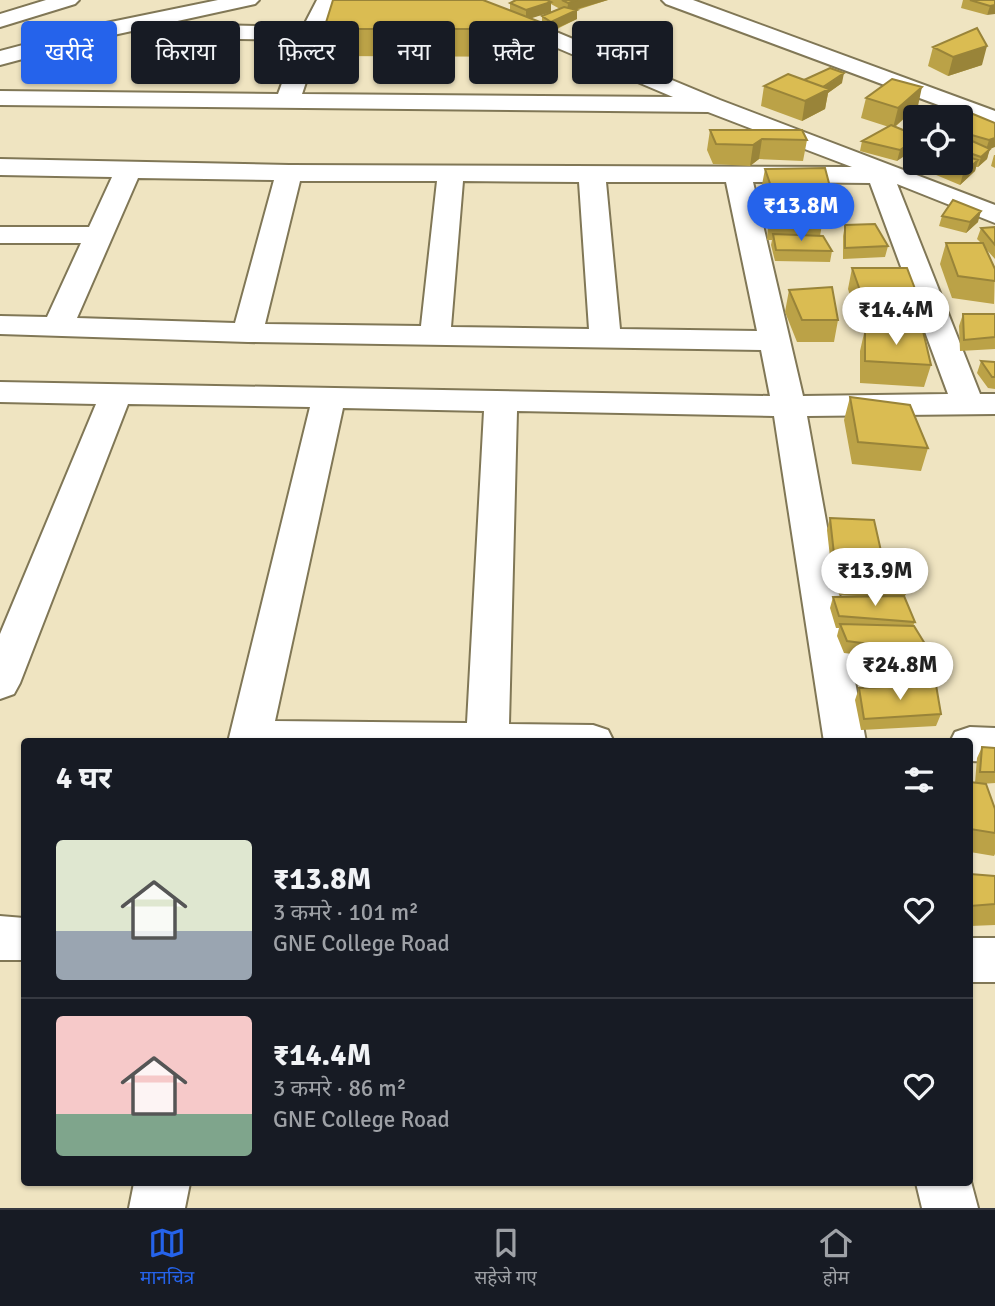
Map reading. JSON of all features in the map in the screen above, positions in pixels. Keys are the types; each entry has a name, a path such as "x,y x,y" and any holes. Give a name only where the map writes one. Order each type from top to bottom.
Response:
{"street":[{"path":"0,21 68,0"},
{"path":"117,28 248,0"},
{"path":"318,21 328,0"},
{"path":"461,0 711,105 995,215"},
{"path":"673,0 995,119"},
{"path":"117,30 254,33"},
{"path":"0,58 21,52"},
{"path":"288,100 294,84"},
{"path":"0,98 711,105"},
{"path":"0,167 289,173 888,175"},
{"path":"58,327 128,170"},
{"path":"248,334 289,173"},
{"path":"435,336 451,174"},
{"path":"592,174 605,339"},
{"path":"0,392 789,406 982,404 888,175"},
{"path":"738,176 772,341 789,406 844,738"},
{"path":"0,235 99,235"},
{"path":"0,326 248,334 772,341"},
{"path":"0,683 115,396"},
{"path":"250,738 329,398"},
{"path":"487,738 501,402"},
{"path":"973,744 995,744"},
{"path":"0,938 21,939"},
{"path":"973,960 995,960"},
{"path":"157,1208 161,1186"},
{"path":"945,1186 950,1208"}],"building":[{"path":"333,0 483,0 537,21 469,21 469,29 455,29 455,21 373,21 373,29 359,29 359,21 326,21"},
{"path":"516,0 551,2 526,10 510,3"},
{"path":"970,0 995,0 995,5 990,6"},
{"path":"564,7 577,10 553,21 542,16"},
{"path":"977,28 987,46 953,57 933,47"},
{"path":"830,68 844,73 823,87 804,80"},
{"path":"788,74 829,89 805,101 764,86"},
{"path":"892,79 922,87 898,108 866,98"},
{"path":"973,114 995,123 995,138 989,140 973,135"},
{"path":"891,125 903,130 903,148 900,150 862,141"},
{"path":"710,130 802,130 807,140 762,139 753,145 716,144"},
{"path":"973,141 990,149 981,157 973,154"},
{"path":"825,168 830,187 774,195 765,169"},
{"path":"772,198 822,198 823,219 771,219"},
{"path":"953,200 981,211 970,222 942,216"},
{"path":"875,224 888,246 845,248 845,225"},
{"path":"995,227 995,245 981,228"},
{"path":"773,234 823,236 832,251 776,250"},
{"path":"946,243 983,243 995,269 995,281 958,276"},
{"path":"852,268 907,268 917,294 862,296"},
{"path":"832,287 838,320 802,320 789,290"},
{"path":"963,314 995,314 995,337 964,340"},
{"path":"865,329 923,331 931,365 865,361"},
{"path":"981,361 995,362 995,377 992,377"},
{"path":"850,397 910,405 928,448 858,442"},
{"path":"830,518 874,520 881,551 834,554"},
{"path":"839,564 915,571 907,587 842,584"},
{"path":"904,596 915,622 839,616 833,597"},
{"path":"840,624 914,626 930,652 847,641"},
{"path":"936,685 941,714 864,719 859,688"},
{"path":"982,747 995,748 995,772 980,772"},
{"path":"973,782 986,784 995,809 995,833 973,829"},
{"path":"973,874 995,876 995,904 973,906"}]}
